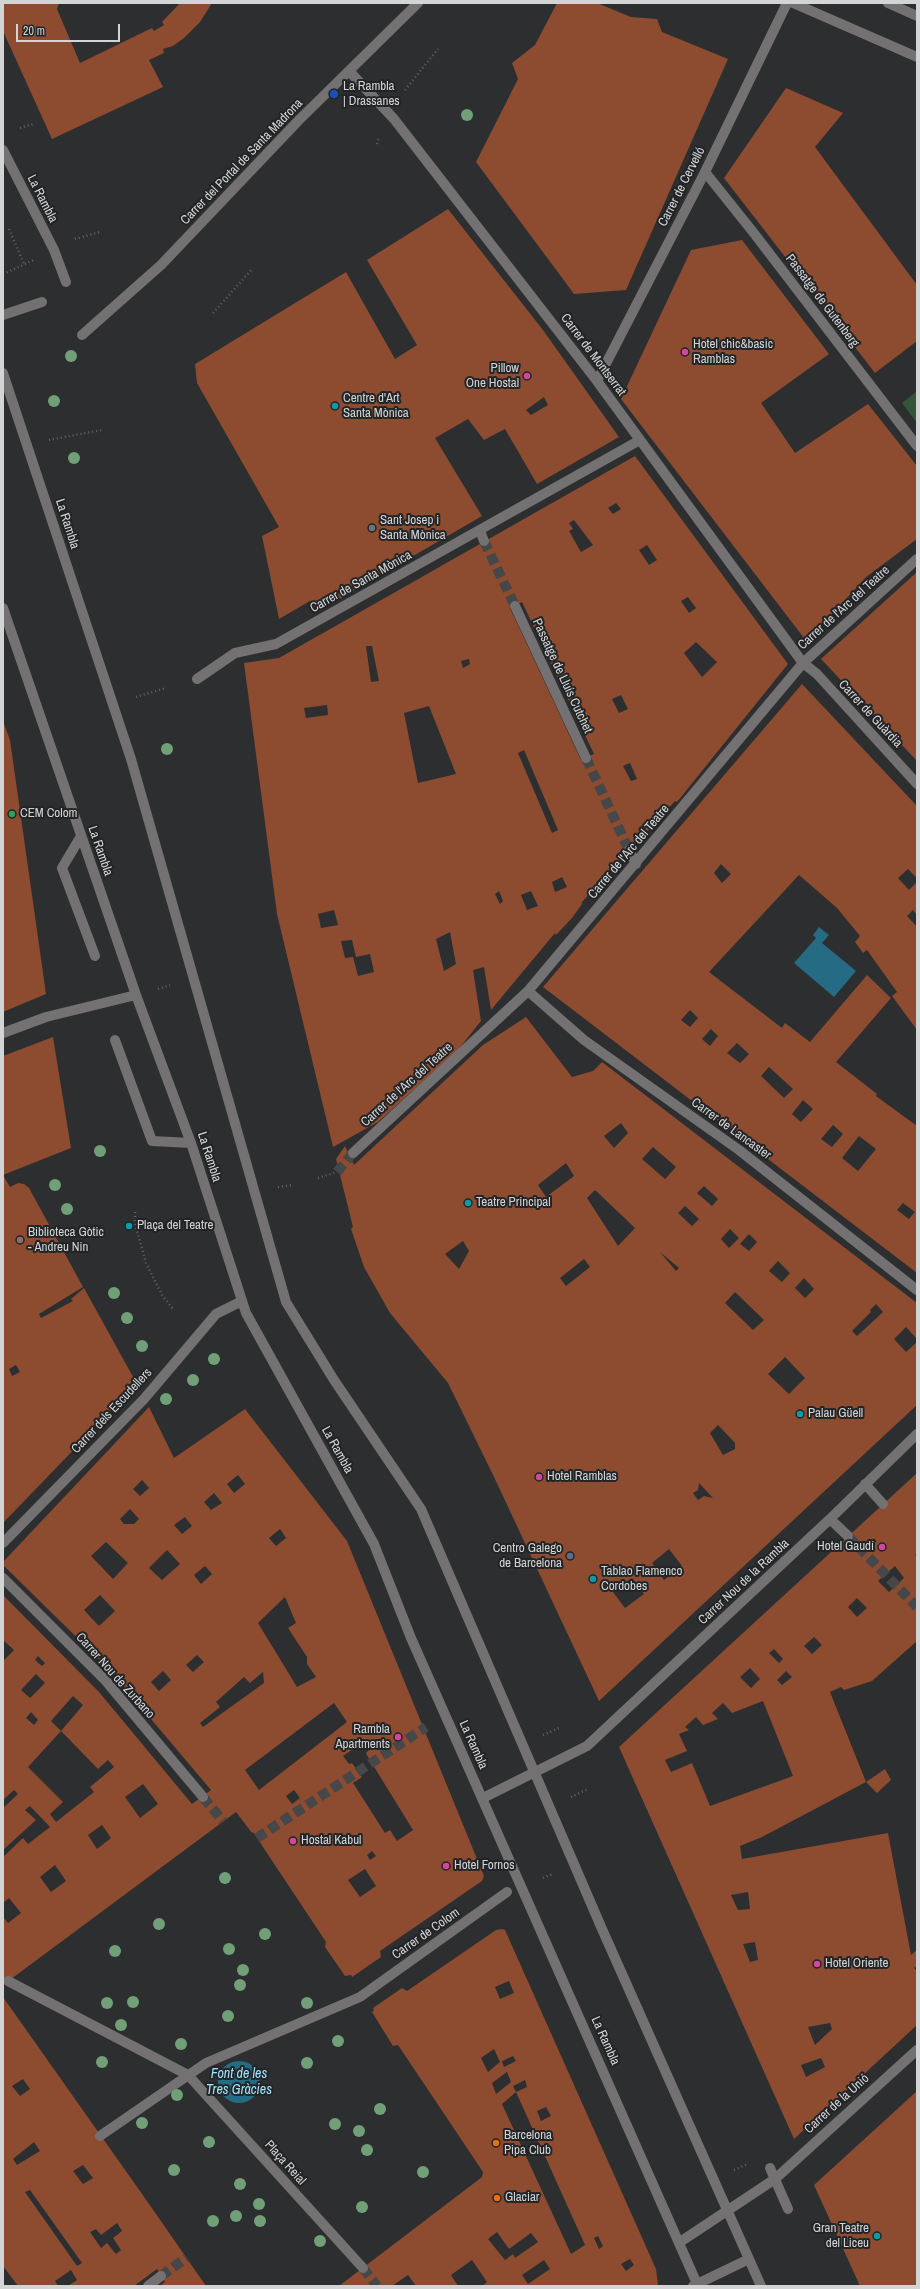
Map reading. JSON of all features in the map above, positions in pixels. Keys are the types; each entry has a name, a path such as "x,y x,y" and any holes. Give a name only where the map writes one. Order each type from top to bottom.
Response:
{"street":[{"name":"Carrer del Portal de Santa Madrona","path":"82,335 161,265 299,120 350,72 418,3"},
{"name":"Carrer de Cervelló","path":"597,381 705,172 787,3"},
{"path":"793,3 917,57"},
{"path":"888,3 917,16"},
{"name":"Carrer de Montserrat","path":"350,72 394,119 597,381 802,663"},
{"name":"La Rambla","path":"3,150 54,250 66,282"},
{"name":"Passatge de Gutenberg","path":"705,172 753,232 917,446"},
{"path":"3,315 42,302"},
{"name":"La Rambla","path":"3,373 133,767 286,1302 334,1380 421,1509 599,1922 761,2286"},
{"name":"Carrer de Santa Mònica","path":"198,679 235,653 276,644 640,440"},
{"path":"480,531 484,541"},
{"name":"Carrer de l'Arc del Teatre","path":"353,1153 528,991 636,864 802,663 917,560"},
{"name":"Passatge de Lluís Cutchet","path":"515,606 586,758"},
{"name":"La Rambla","path":"3,608 136,994 191,1143 246,1313 374,1544 411,1638 680,2242 696,2285"},
{"name":"Carrer de Guàrdia","path":"802,663 817,674 917,784"},
{"path":"81,836 62,868 94,956"},
{"path":"630,850 636,864"},
{"name":"Carrer de Lancaster","path":"528,991 584,1040 739,1150 917,1290"},
{"path":"3,1033 46,1017 136,994"},
{"path":"115,1040 152,1141 191,1143"},
{"name":"Carrer dels Escudellers","path":"3,1543 144,1399 216,1314 242,1301"},
{"name":"Carrer Nou de la Rambla","path":"483,1798 587,1746 830,1519 917,1434"},
{"path":"865,1484 883,1504"},
{"path":"830,1519 848,1536"},
{"name":"Carrer Nou de Zurbano","path":"3,1578 105,1680 203,1797"},
{"name":"Carrer de Colom","path":"188,2075 206,2063 360,1997 507,1892"},
{"name":"Plaça Reial","path":"8,1982 188,2075 363,2268"},
{"name":"Carrer de la Unió","path":"680,2242 775,2179 917,2050"},
{"path":"100,2136 188,2075"},
{"path":"770,2168 788,2209"},
{"path":"696,2285 749,2259"},
{"path":"148,2286 161,2276"}],"path":[{"path":"405,90 438,49"},
{"path":"20,128 33,124"},
{"path":"9,229 24,264"},
{"path":"73,240 80,236 100,232"},
{"path":"3,274 38,259"},
{"path":"213,313 253,268"},
{"path":"26,444 102,430"},
{"path":"112,704 166,688"},
{"path":"318,1178 336,1172"},
{"path":"135,1212 135,1224 146,1263 162,1295 173,1308"}],"green space":[{"path":"917,391 917,423 902,403"}],"water":[{"path":"819,927 829,935 822,943 856,971 834,997 794,963 816,938 813,935"},
{"name":"Font de les Tres Gràcies","path":"235,2061 243,2061 251,2064 257,2070 260,2082 257,2094 251,2100 243,2103 235,2103 227,2100 221,2094 218,2086 218,2078 221,2070 227,2064"}],"building":[{"path":"3,3 59,3 57,9 80,63 152,28 154,31 164,25 162,22 180,3 212,3 200,22 184,38 173,46 163,49 164,53 149,60 163,87 52,139 3,31"},
{"path":"557,3 597,3 631,17 657,19 662,32 728,59 626,290 574,294 476,162 518,79 512,63 535,45"},
{"path":"786,88 843,113 815,147 917,285 917,341 875,373 724,178"},
{"path":"448,209 543,330 619,437 537,484 505,429 484,440 468,419 435,438 482,516 317,612 310,601 279,619 262,536 279,527 197,383 195,364 346,272 395,359 417,345 367,260","holes":["544,397 548,405 531,415 526,410"]},
{"path":"742,240 829,354 761,403 795,453 868,404 917,466 917,539 866,577 807,642 621,399 691,250"},
{"path":"635,456 788,664 677,802 675,801 582,902 572,918 556,935 555,933 491,1010 484,967 473,970 481,1021 457,1051 378,1122 333,1147 277,914 244,663 279,658","holes":["616,503 621,509 613,514 608,508","574,520 593,545 581,552 569,531 573,529 569,523","647,545 657,560 649,565 639,550","688,597 696,608 689,613 681,601","522,602 594,754 581,760 510,608","696,642 717,662 702,677 684,653","366,646 372,646 379,681 371,682","469,659 470,664 463,668 461,661","621,695 628,709 619,713 612,699","327,705 328,715 306,718 304,708","429,706 456,774 418,783 404,713","524,750 558,830 552,833 518,753","630,763 637,779 631,781 623,766","562,877 567,887 555,892 552,882","499,891 503,901 500,904 495,894","531,891 538,906 527,910 521,895","334,910 338,925 321,928 318,914","450,932 456,964 444,971 436,939","352,940 356,957 370,954 374,972 358,976 353,957 345,958 341,941"]},
{"path":"917,572 917,761 821,659"},
{"path":"802,684 917,806 917,878 908,869 898,878 909,890 917,882 917,915 913,910 907,916 917,927 917,1030 892,996 897,992 867,950 863,953 855,942 860,936 837,908 799,875 709,972 782,1028 785,1023 810,1042 867,975 891,998 836,1062 877,1094 876,1096 917,1126 917,1273 543,987","holes":["721,864 731,874 722,883 714,873","690,1010 698,1018 690,1027 681,1020","711,1029 718,1036 710,1046 702,1039","737,1043 749,1054 740,1063 727,1053","769,1067 793,1089 784,1098 761,1076","803,1100 813,1109 801,1122 792,1114","833,1125 843,1134 832,1147 821,1139","859,1136 876,1149 858,1171 842,1158","903,1203 915,1212 909,1219 897,1210"]},
{"path":"3,721 10,740 46,994 3,1012"},
{"path":"526,1017 572,1077 593,1071 602,1062 917,1303 917,1339 906,1327 894,1339 906,1352 917,1342 917,1405 599,1701 494,1477 448,1383 390,1313 364,1267 351,1229 353,1227 336,1159 345,1146 354,1165 483,1045","holes":["621,1123 628,1133 614,1148 604,1136","653,1147 676,1167 665,1179 642,1159","566,1163 574,1176 546,1197 538,1185","704,1186 718,1199 712,1206 697,1193","595,1190 635,1228 618,1246 587,1198","685,1206 699,1219 692,1226 678,1213","730,1229 739,1238 729,1248 721,1239","749,1234 757,1242 749,1251 740,1244","463,1241 469,1251 459,1269 445,1254","660,1252 679,1268 676,1271","584,1259 590,1267 566,1286 560,1278","778,1261 790,1273 782,1282 769,1271","804,1278 814,1289 805,1298 795,1288","735,1292 764,1320 753,1330 725,1303","876,1304 883,1312 857,1336 852,1331 871,1312 870,1310","785,1357 805,1378 789,1394 768,1374","718,1425 735,1443 735,1449 723,1455 710,1433","699,1483 713,1498 704,1496 698,1500 693,1493 698,1490","669,1549 682,1566 664,1580 652,1563","632,1578 644,1594 625,1608 613,1592"]},
{"path":"53,1037 71,1148 3,1175 3,1056"},
{"path":"3,1175 10,1187 18,1183 24,1184 29,1188 83,1287 39,1314 41,1318 73,1301 71,1299 84,1288 137,1384 3,1523","holes":["16,1365 20,1372 12,1376 9,1369"]},
{"path":"149,1407 174,1458 245,1409 347,1541 484,1876 482,1881 380,1951 381,1957 352,1977 351,1975 345,1976 325,1947 326,1942 253,1832 252,1833 236,1812 3,1985 3,1917 8,1923 21,1913 9,1898 3,1903 3,1857 23,1838 28,1844 50,1827 30,1806 25,1810 36,1820 3,1850 3,1808 18,1794 14,1790 3,1800 3,1661 14,1650 3,1640 3,1595 99,1692 192,1804 211,1790 107,1667 3,1565 3,1562","holes":["238,1475 245,1484 234,1493 227,1484","142,1480 149,1488 140,1496 133,1489","214,1493 222,1503 211,1510 204,1502","130,1509 139,1519 134,1524 124,1524 120,1519","185,1517 192,1526 182,1534 174,1525","280,1529 286,1538 276,1546 269,1538","106,1542 128,1563 113,1579 91,1556","167,1550 180,1564 162,1580 149,1568","205,1566 212,1574 201,1584 194,1575","100,1595 115,1611 99,1626 84,1610","285,1597 296,1623 288,1628 307,1657 307,1664 316,1677 297,1687 258,1623","197,1655 204,1662 193,1672 186,1665","38,1656 45,1663 42,1666 35,1660","163,1671 171,1680 159,1691 151,1682","263,1672 264,1683 203,1727 200,1723 220,1707 216,1702 244,1677 250,1683","36,1674 45,1683 30,1698 21,1690","73,1696 83,1705 61,1731 51,1721","334,1703 347,1722 259,1790 245,1770","31,1712 38,1720 34,1725 26,1718","61,1731 98,1769 108,1760 114,1767 90,1787 94,1792 56,1822 50,1814 63,1802 28,1767","365,1741 370,1749 366,1753 368,1757 413,1830 397,1841 390,1830 385,1833 353,1783 362,1777 352,1763 349,1764 343,1756","143,1784 158,1804 140,1818 125,1797","294,1790 300,1798 292,1804 286,1796","102,1825 111,1838 97,1849 88,1835","372,1851 376,1856 370,1860 367,1855","55,1865 66,1881 51,1892 40,1877","365,1869 376,1886 360,1897 348,1880"]},
{"path":"917,1473 917,1553 915,1555 917,1557 917,1641 872,1681 844,1690 841,1687 830,1692 866,1782 762,1837 740,1846 742,1859 888,1833 911,1955 917,1950 917,1966 914,1968 917,1971 917,2025 794,2139 619,1747","holes":["895,1566 904,1578 889,1592 878,1581","857,1598 867,1608 857,1617 848,1607","814,1637 822,1645 812,1654 804,1646","774,1649 783,1659 779,1663 769,1653","750,1668 760,1679 751,1688 740,1677","786,1671 792,1677 782,1685 777,1680","763,1701 793,1776 710,1806 692,1763 671,1772 665,1760 687,1751 679,1734 689,1730 685,1727 696,1717 703,1725 718,1719 712,1713 723,1703 732,1713","748,1892 750,1909 738,1910 731,1895","755,1942 758,1960 750,1962 743,1944","830,2023 832,2029 815,2045 808,2027","821,2058 825,2067 806,2077 801,2065"]},
{"path":"885,1769 891,1780 877,1793 866,1782"},
{"path":"496,1930 505,1930 656,2269 658,2285 482,2286 487,2282 472,2260 451,2275 458,2286 416,2286 408,2275 392,2286 339,2286 482,2177 483,2172 398,2045 393,2046 372,2012 374,2010 373,2008 402,1988 407,1991","holes":["509,1981 514,1993 500,1999 495,1987","494,2049 500,2062 488,2072 481,2058","513,2056 516,2061 504,2067 502,2061","507,2072 511,2082 496,2094 492,2083","525,2080 527,2087 516,2092 513,2086","516,2092 585,2245 571,2254 502,2104","546,2107 551,2116 541,2121 537,2111","497,2232 509,2249 531,2233 538,2242 515,2258 513,2254 505,2260 488,2239","598,2236 603,2246 599,2249 594,2238","630,2259 634,2265 626,2271 621,2264","544,2260 550,2269 528,2284 522,2275"]},
{"path":"3,1997 206,2286 160,2286 165,2282 157,2269 134,2286 68,2286 77,2280 71,2270 55,2281 58,2286 18,2286 3,2266","holes":["23,2079 30,2089 20,2096 12,2086","34,2142 40,2151 17,2165 13,2159","83,2165 93,2178 83,2184 73,2171","30,2190 82,2263 77,2266 25,2192","117,2223 122,2231 113,2238 121,2250 116,2254 107,2243 101,2248 90,2232 96,2229 101,2235"]},
{"name":"Gran Teatre del Liceu","path":"917,2091 917,2286 860,2286 814,2185"}],"tunnel":[{"path":"484,541 515,606"},
{"path":"586,758 629,850"},
{"path":"337,1172 353,1153"},
{"path":"848,1536 917,1607"},
{"path":"257,1838 426,1727"},
{"path":"203,1797 223,1821"},
{"path":"161,2276 186,2258"},
{"path":"363,2268 377,2286"}],"place":[{"name":"La Rambla | Drassanes","path":"334,94"},
{"name":"Hotel chic&basic Ramblas","path":"685,352"},
{"name":"Pillow One Hostal","path":"527,376"},
{"name":"Centre d'Art Santa Mònica","path":"335,406"},
{"name":"Sant Josep i Santa Mònica","path":"372,528"},
{"name":"CEM Colom","path":"12,814"},
{"name":"Teatre Principal","path":"468,1203"},
{"name":"Plaça del Teatre","path":"129,1226"},
{"name":"Biblioteca Gòtic - Andreu Nin","path":"20,1240"},
{"name":"Palau Güell","path":"800,1414"},
{"name":"Hotel Ramblas","path":"539,1477"},
{"name":"Hotel Gaudí","path":"882,1547"},
{"name":"Centro Galego de Barcelona","path":"570,1556"},
{"name":"Tablao Flamenco Cordobes","path":"593,1579"},
{"name":"Rambla Apartments","path":"398,1737"},
{"name":"Hostal Kabul","path":"293,1841"},
{"name":"Hotel Fornos","path":"446,1866"},
{"name":"Hotel Oriente","path":"817,1964"},
{"name":"Barcelona Pipa Club","path":"496,2143"},
{"name":"Glaciar","path":"497,2198"},
{"name":"Gran Teatre del Liceu","path":"877,2236"}]}
